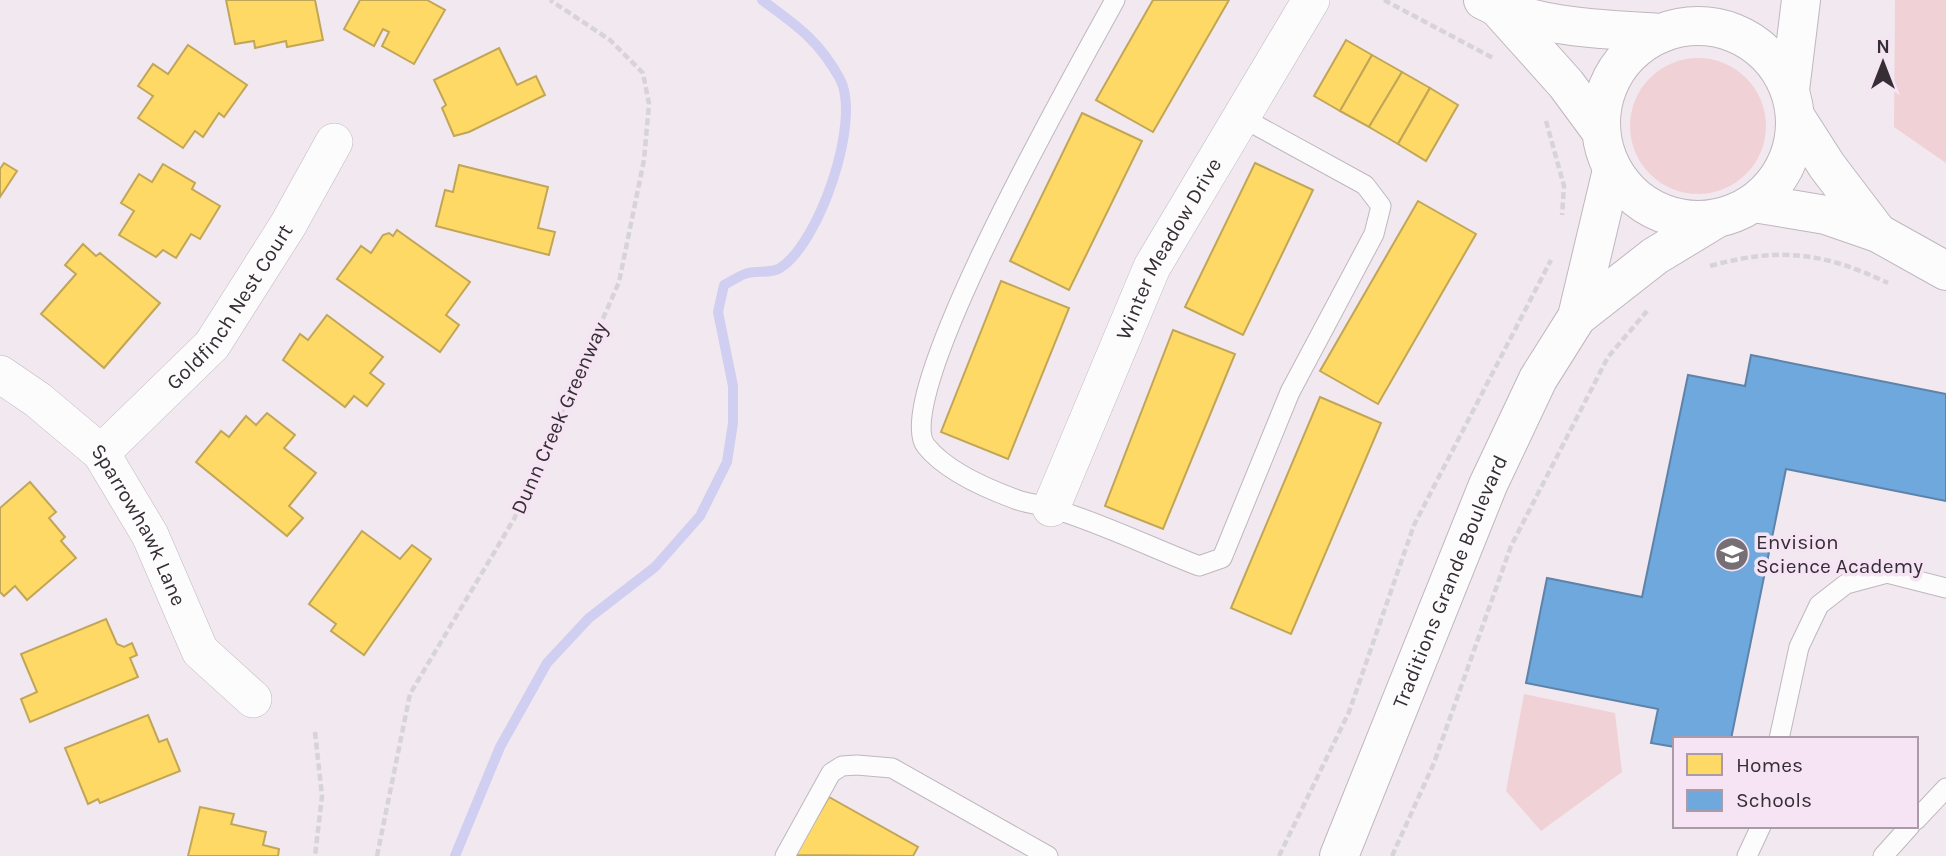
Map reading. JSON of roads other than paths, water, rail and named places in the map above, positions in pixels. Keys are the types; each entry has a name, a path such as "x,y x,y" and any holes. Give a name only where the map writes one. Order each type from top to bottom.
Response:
{"main road":[{"path":"1702,26 1735,0"},
{"path":"1490,4 1566,84 1600,130 1612,170 1630,194 1656,211 1685,220 1716,219 1754,203 1772,187 1786,165 1794,141 1793,103 1801,0"},
{"path":"1490,4 1564,25 1661,33 1702,26 1730,31 1755,44 1776,65 1827,166 1878,233"},
{"path":"1600,130 1603,100 1615,72 1635,48 1661,33"},
{"name":"Traditions Grande Boulevard","path":"1339,856 1488,485 1538,379 1577,317 1612,170"},
{"path":"1754,203 1811,211 1878,233 1946,271"},
{"name":"Traditions Grande Boulevard","path":"1577,317 1655,256 1716,219"}],"street":[{"name":"Winter Meadow Drive","path":"1051,508 1152,267 1311,0"},
{"name":"Goldfinch Nest Court","path":"101,453 212,345 288,225 334,142"},
{"name":"Sparrowhawk Lane","path":"0,374 38,400 101,453 150,535 200,651 253,699"}],"lane":[{"path":"1115,0 1001,212 929,376 919,413 923,443 943,464 1016,499 1051,508 1199,566 1222,558 1290,393 1374,234 1381,206 1365,185 1241,117"},
{"path":"1779,737 1799,646 1819,605 1846,584 1887,573 1946,588"},
{"path":"785,856 831,773 842,766 857,765 892,768 1048,856"},
{"path":"1918,818 1946,788"},
{"path":"1747,856 1760,828"},
{"path":"1883,856 1908,828"}],"waterway":[{"path":"455,856 500,747 547,663 589,618 655,567 700,516 727,462 733,423 733,386 718,312 724,285 748,273 776,270 795,255 809,234 833,180 845,122 845,98 840,79 815,43 762,0"}],"place":[{"name":"Envision Science Academy","path":"1732,554"}]}
